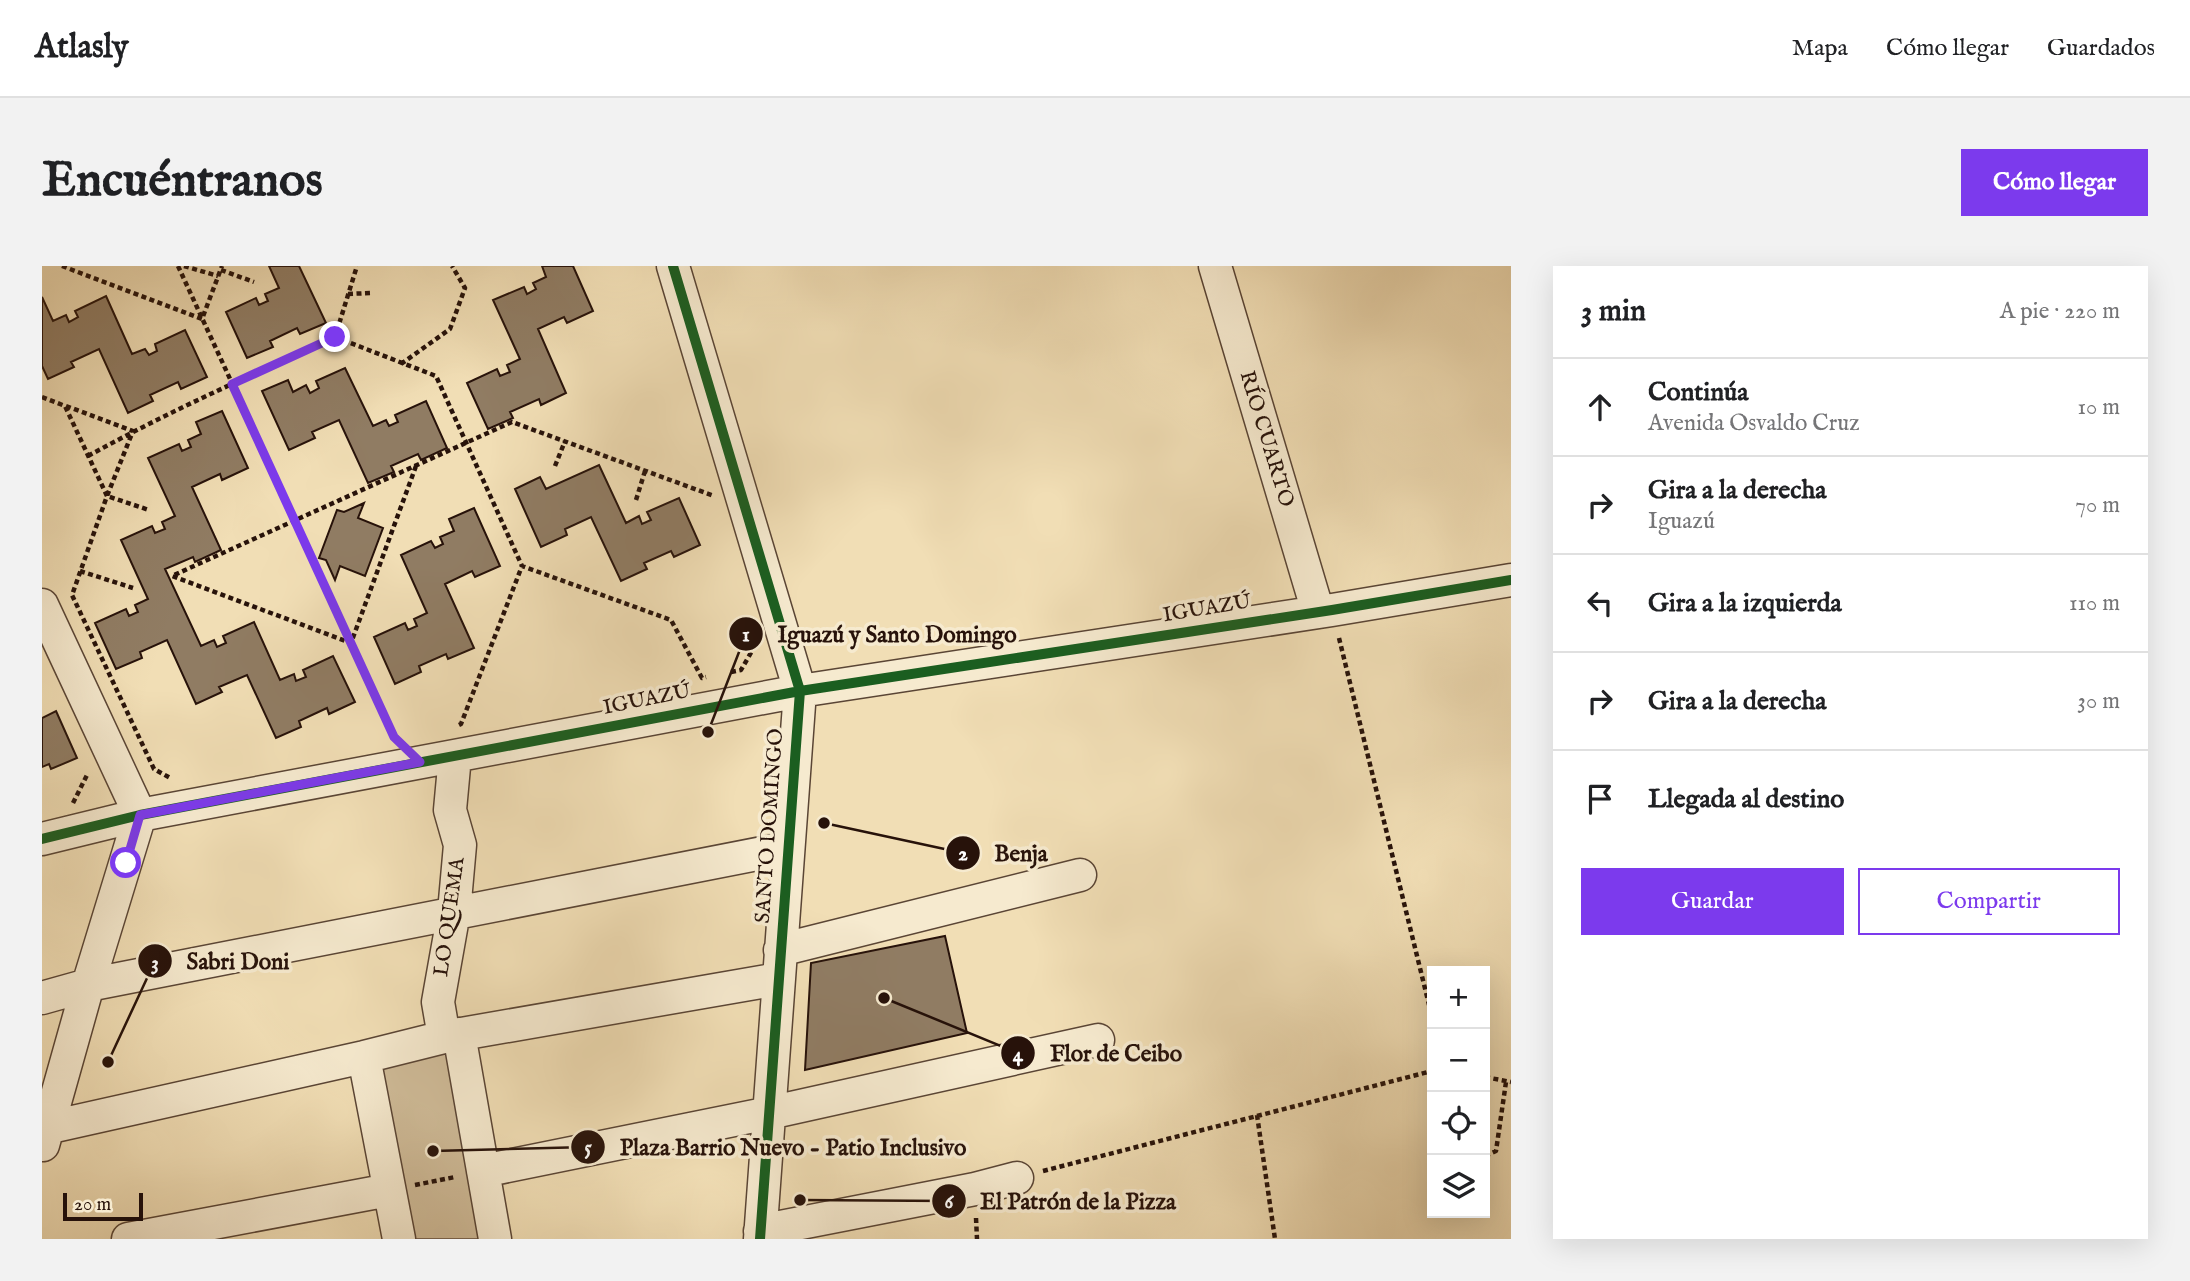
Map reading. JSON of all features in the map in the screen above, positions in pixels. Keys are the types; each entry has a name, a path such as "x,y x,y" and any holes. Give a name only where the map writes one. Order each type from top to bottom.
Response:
{"street":[{"name":"SANTO DOMINGO","path":"673,266 800,691 760,1235"},
{"name":"RÍO CUARTO","path":"1215,266 1325,611"},
{"name":"IGUAZÚ","path":"42,839 451,741 800,691 1511,580"},
{"path":"42,605 140,815 44,1135"},
{"name":"LO QUEMA","path":"451,741 450,810 460,845 454,912 438,1002 451,1035 483,1171 495,1239"},
{"path":"42,998 88,985 788,848"},
{"path":"44,1135 451,1035 779,964 1080,875"},
{"path":"483,1171 769,1113 1098,1040"},
{"path":"364,1057 399,1239"},
{"path":"760,1235 1017,1178"},
{"path":"128,1239 389,1190"}],"path":[{"path":"62,266 202,319"},
{"path":"178,266 394,737 414,748"},
{"path":"184,266 218,276"},
{"path":"335,337 357,266"},
{"path":"401,364 450,329 465,288 452,266"},
{"path":"202,319 221,268 254,282"},
{"path":"348,294 370,293"},
{"path":"88,456 133,431 335,337 436,376 522,566 461,724 451,741"},
{"path":"42,397 133,431"},
{"path":"65,406 107,496 149,510"},
{"path":"351,643 172,576 512,422 714,497 711,484"},
{"path":"133,431 72,595 154,769 172,779 185,777"},
{"path":"555,466 565,441"},
{"path":"351,643 416,466"},
{"path":"636,500 645,471"},
{"path":"522,566 671,620 702,678 715,676"},
{"path":"80,571 133,588"},
{"path":"1325,611 1427,998"},
{"path":"728,673 741,670 757,643"},
{"path":"394,737 414,748"},
{"path":"62,806 73,804 89,771"},
{"path":"1017,1178 1427,1071"},
{"path":"1487,1155 1496,1151 1508,1082 1490,1078"},
{"path":"1257,1115 1275,1239"},
{"path":"389,1190 483,1171"}],"shaded area":[{"path":"453,1046 487,1239 411,1239 377,1062"}],"building":[{"path":"269,266 299,266 326,323 300,334 297,328 270,341 273,347 247,358 226,312 256,298 259,305 268,301 265,294 279,288"},
{"path":"542,266 573,266 593,311 567,323 564,317 538,329 566,393 541,405 539,399 510,412 513,418 488,429 467,383 497,369 500,376 510,372 507,365 520,359 493,300 524,287 527,294 536,289 533,283 546,277"},
{"path":"106,296 132,354 145,349 149,355 157,351 155,344 185,330 207,377 181,389 178,382 150,395 153,401 128,413 99,349 71,362 74,367 48,379 42,366 42,297 53,321 66,315 69,322 78,317 75,311"},
{"path":"345,368 373,426 386,420 389,426 398,422 395,415 426,401 447,448 421,460 418,454 391,466 394,472 368,483 339,420 312,432 315,438 289,450 262,391 288,380 293,392 306,385 310,393 319,388 316,381"},
{"path":"222,411 248,468 222,480 220,474 192,487 221,550 195,562 193,557 165,569 201,646 214,640 217,647 226,643 223,636 254,622 280,680 294,674 296,681 306,677 303,670 333,656 355,702 329,714 327,708 299,721 301,727 276,738 247,675 219,687 222,692 196,704 167,640 140,652 142,658 116,669 95,623 126,609 129,616 138,612 135,605 148,599 121,540 152,526 155,533 165,529 162,522 175,516 148,458 179,444 182,451 191,447 188,440 201,434 196,422"},
{"path":"599,465 626,523 639,516 642,524 651,520 647,512 679,498 700,545 674,557 671,551 644,563 647,569 621,581 591,517 565,529 567,535 541,547 515,489 540,477 546,489"},
{"path":"364,503 358,518 383,528 365,576 340,566 335,580 326,560 319,558 337,510 344,512"},
{"path":"474,508 500,566 475,577 472,571 445,584 474,648 448,659 446,654 419,666 421,672 395,684 374,637 405,623 408,630 417,626 414,619 427,613 401,555 431,541 435,548 443,544 440,537 454,531 449,519"},
{"path":"56,711 77,758 51,769 49,764 42,767 42,718"},
{"path":"945,936 967,1033 805,1070 811,963"}],"cycle path":[{"path":"673,266 800,691 760,1239"},
{"path":"42,839 140,815 800,691 1511,580"}],"place":[{"name":"Iguazú y Santo Domingo","path":"708,732"},
{"name":"Benja","path":"824,823"},
{"name":"Flor de Ceibo","path":"884,998"},
{"name":"Sabri Doni","path":"108,1062"},
{"name":"Plaza Barrio Nuevo - Patio Inclusivo","path":"433,1151"},
{"name":"El Patrón de la Pizza","path":"800,1200"}],"route":[{"path":"126,863 140,815 420,762 394,737 232,384 335,337"}]}
